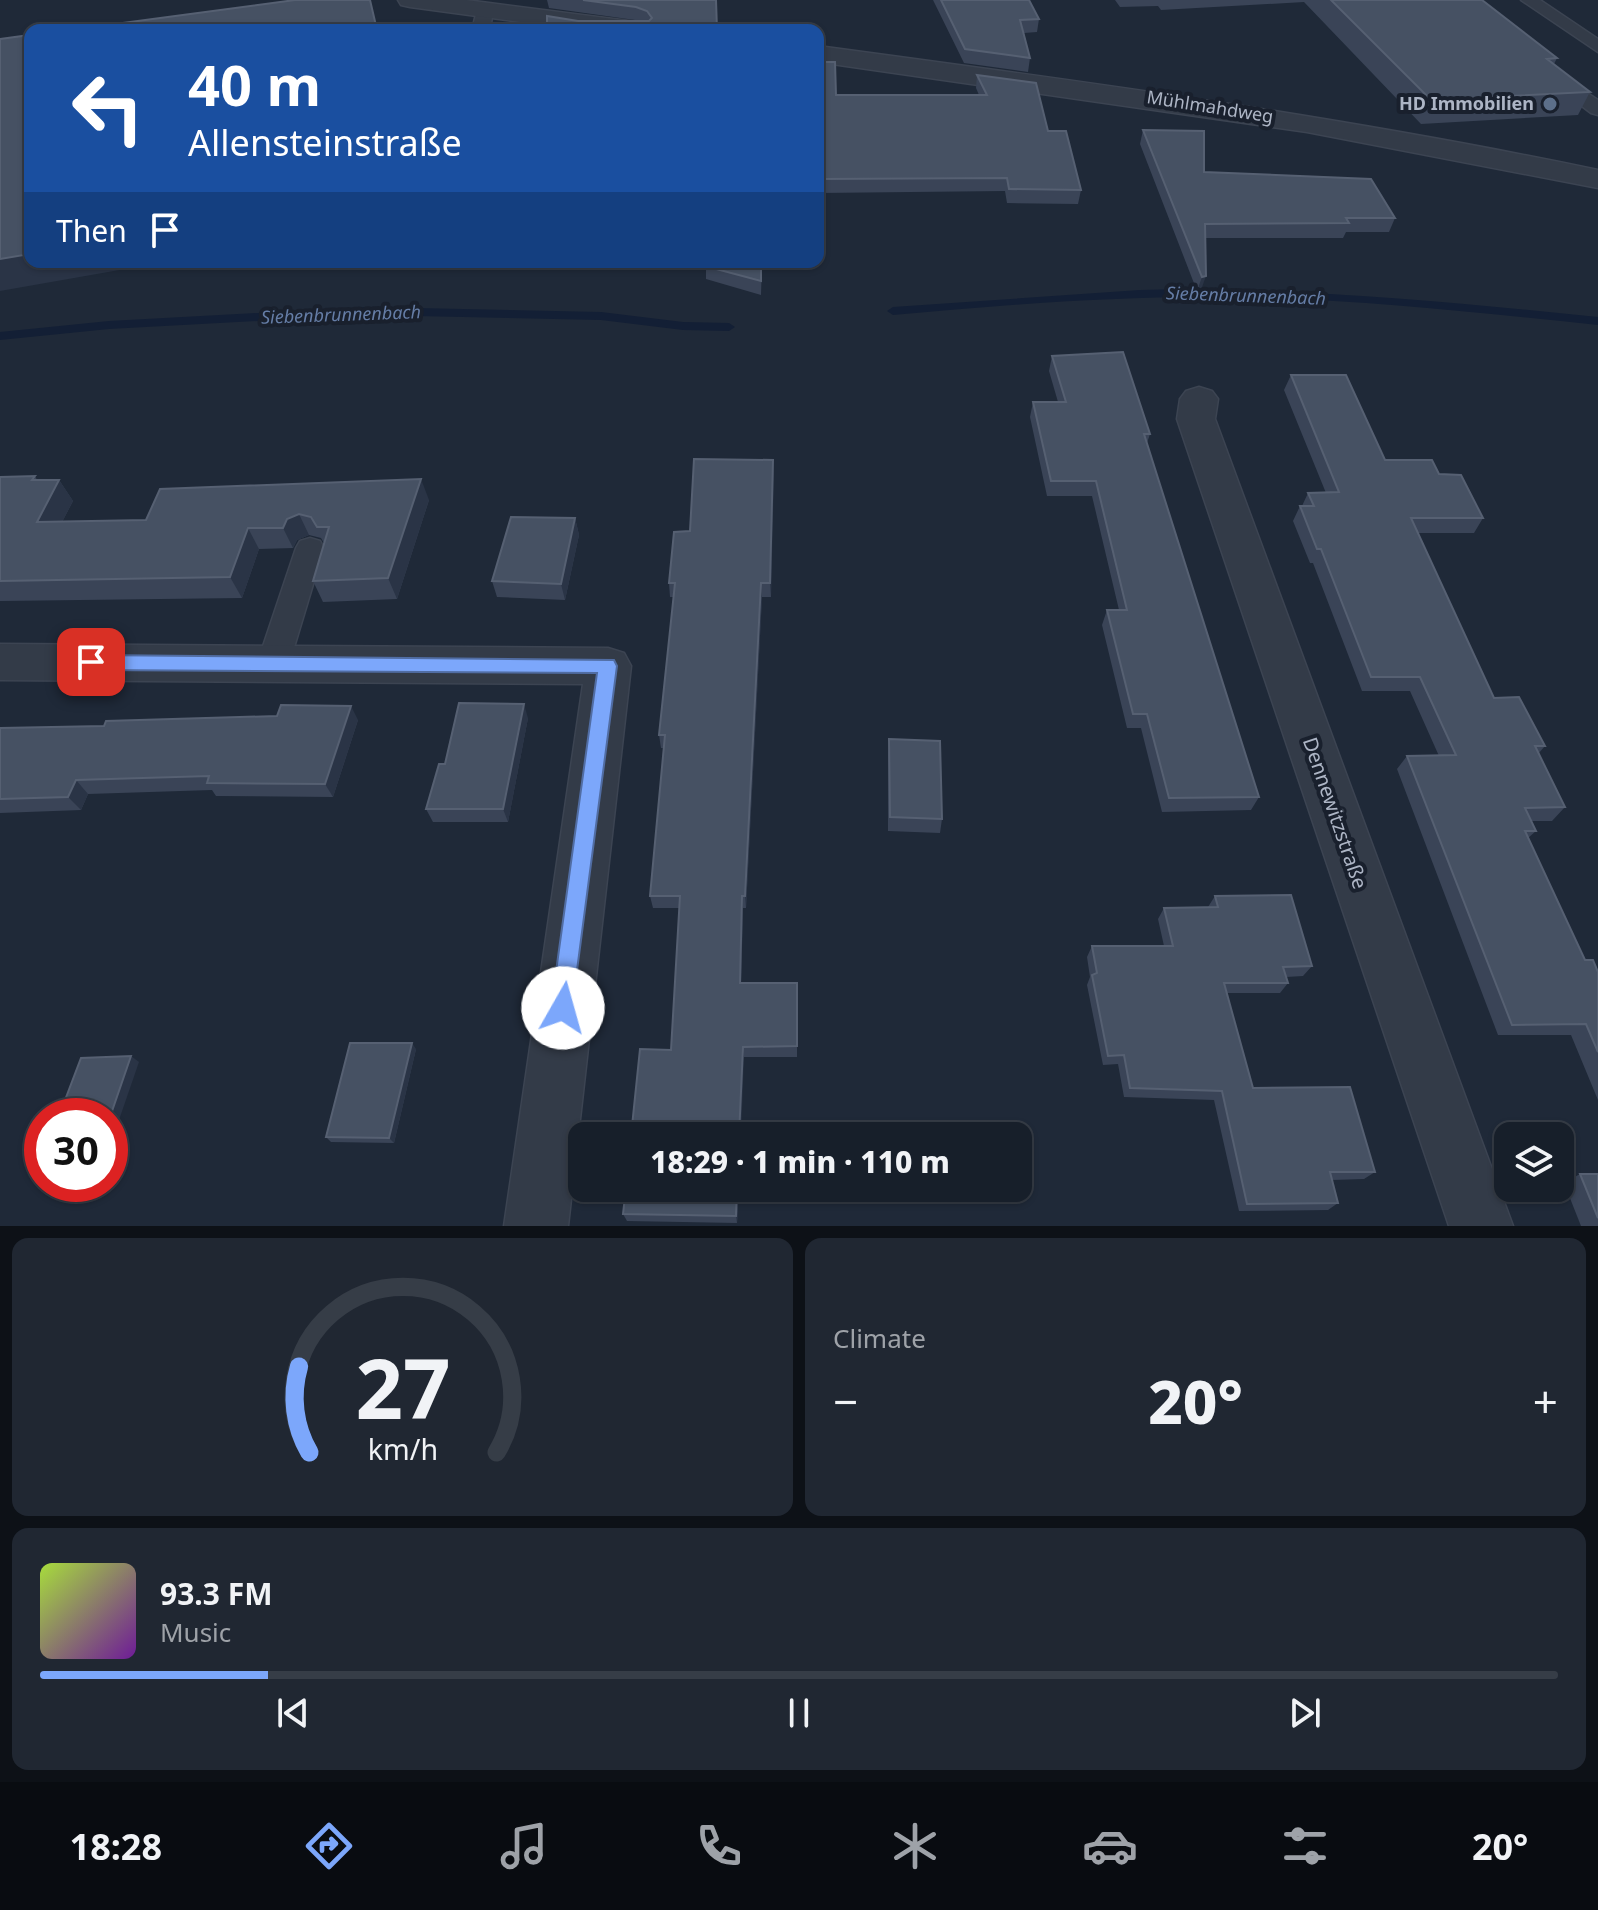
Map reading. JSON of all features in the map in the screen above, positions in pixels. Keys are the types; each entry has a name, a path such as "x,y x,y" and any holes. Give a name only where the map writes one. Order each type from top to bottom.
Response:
{"street":[{"path":"410,0 483,20 547,24"},
{"name":"Mühlmahdweg","path":"824,55 1080,87 1250,113 1598,179"},
{"name":"Dennewitzstraße","path":"1199,399 1196,419 1481,1226"},
{"path":"0,662 608,666 536,1226"}],"lane":[{"path":"1529,0 1598,47"},
{"path":"1538,64 1598,109"},
{"path":"273,664 310,548"}],"building":[{"path":"295,0 370,0 376,24 115,24"},
{"path":"583,0 716,0 717,24 547,24 547,16 578,21 649,21 652,18 647,11"},
{"path":"941,0 1029,0 1039,19 1020,20 1030,58 965,49"},
{"path":"1331,0 1482,0 1557,58 1547,59 1590,92 1431,100"},
{"path":"24,36 24,255 0,259 0,39"},
{"path":"824,62 835,62 836,95 987,95 977,75 1036,83 1048,131 1066,131 1081,190 1009,189 1007,178 824,179"},
{"path":"1143,130 1204,131 1204,172 1371,179 1395,218 1346,218 1349,223 1205,224 1206,276 1202,277"},
{"path":"712,268 761,268 761,281"},
{"path":"1123,352 1150,434 1144,434 1259,797 1169,798 1147,714 1133,714 1107,610 1127,610 1096,481 1051,481 1033,402 1066,402 1052,356"},
{"path":"1291,375 1346,375 1385,460 1432,460 1439,474 1461,475 1483,518 1411,518 1494,698 1519,697 1545,746 1535,746 1565,807 1525,808 1536,831 1525,831 1585,960 1593,960 1598,972 1598,1052 1586,1024 1512,1025 1407,756 1456,755 1420,677 1371,677 1321,549 1317,549 1300,506 1314,506 1308,493 1339,492"},
{"path":"694,459 773,460 770,583 761,583 745,896 742,896 740,983 797,983 797,1046 743,1047 740,1122 632,1122 640,1049 671,1050 680,896 650,896 665,735 659,735 675,583 669,583 674,532 690,531"},
{"path":"35,476 32,480 59,480 37,522 146,520 160,489 421,479 388,578 313,581 329,527 317,527 311,517 299,514 287,519 283,528 248,528 230,577 0,581 0,477"},
{"path":"511,517 575,518 561,584 492,581"},
{"path":"459,703 524,704 503,809 426,809 439,764 445,764"},
{"path":"281,705 351,706 325,784 207,783 209,776 76,780 68,797 0,799 0,728 104,726 106,721 277,716"},
{"path":"889,739 940,741 942,819 890,817"},
{"path":"1291,895 1312,966 1283,967 1288,983 1224,983 1253,1088 1350,1087 1375,1172 1330,1172 1338,1203 1247,1204 1222,1091 1130,1088 1124,1055 1108,1056 1092,975 1097,973 1092,946 1173,946 1164,908 1218,907 1215,896"},
{"path":"350,1043 412,1043 389,1138 326,1137"},
{"path":"131,1056 117,1098 66,1098 81,1058"},
{"path":"1580,1174 1598,1174 1598,1218"},
{"path":"624,1202 736,1202 736,1216 623,1214"}],"waterway":[{"name":"Siebenbrunnenbach","path":"893,311 1098,296 1222,293 1363,299 1598,321"},
{"name":"Siebenbrunnenbach","path":"0,336 109,325 369,311 601,316 683,326 729,327"}],"place":[{"name":"HD Immobilien","path":"1550,104"}],"route":[{"path":"91,662 608,666 563,1008"}]}
